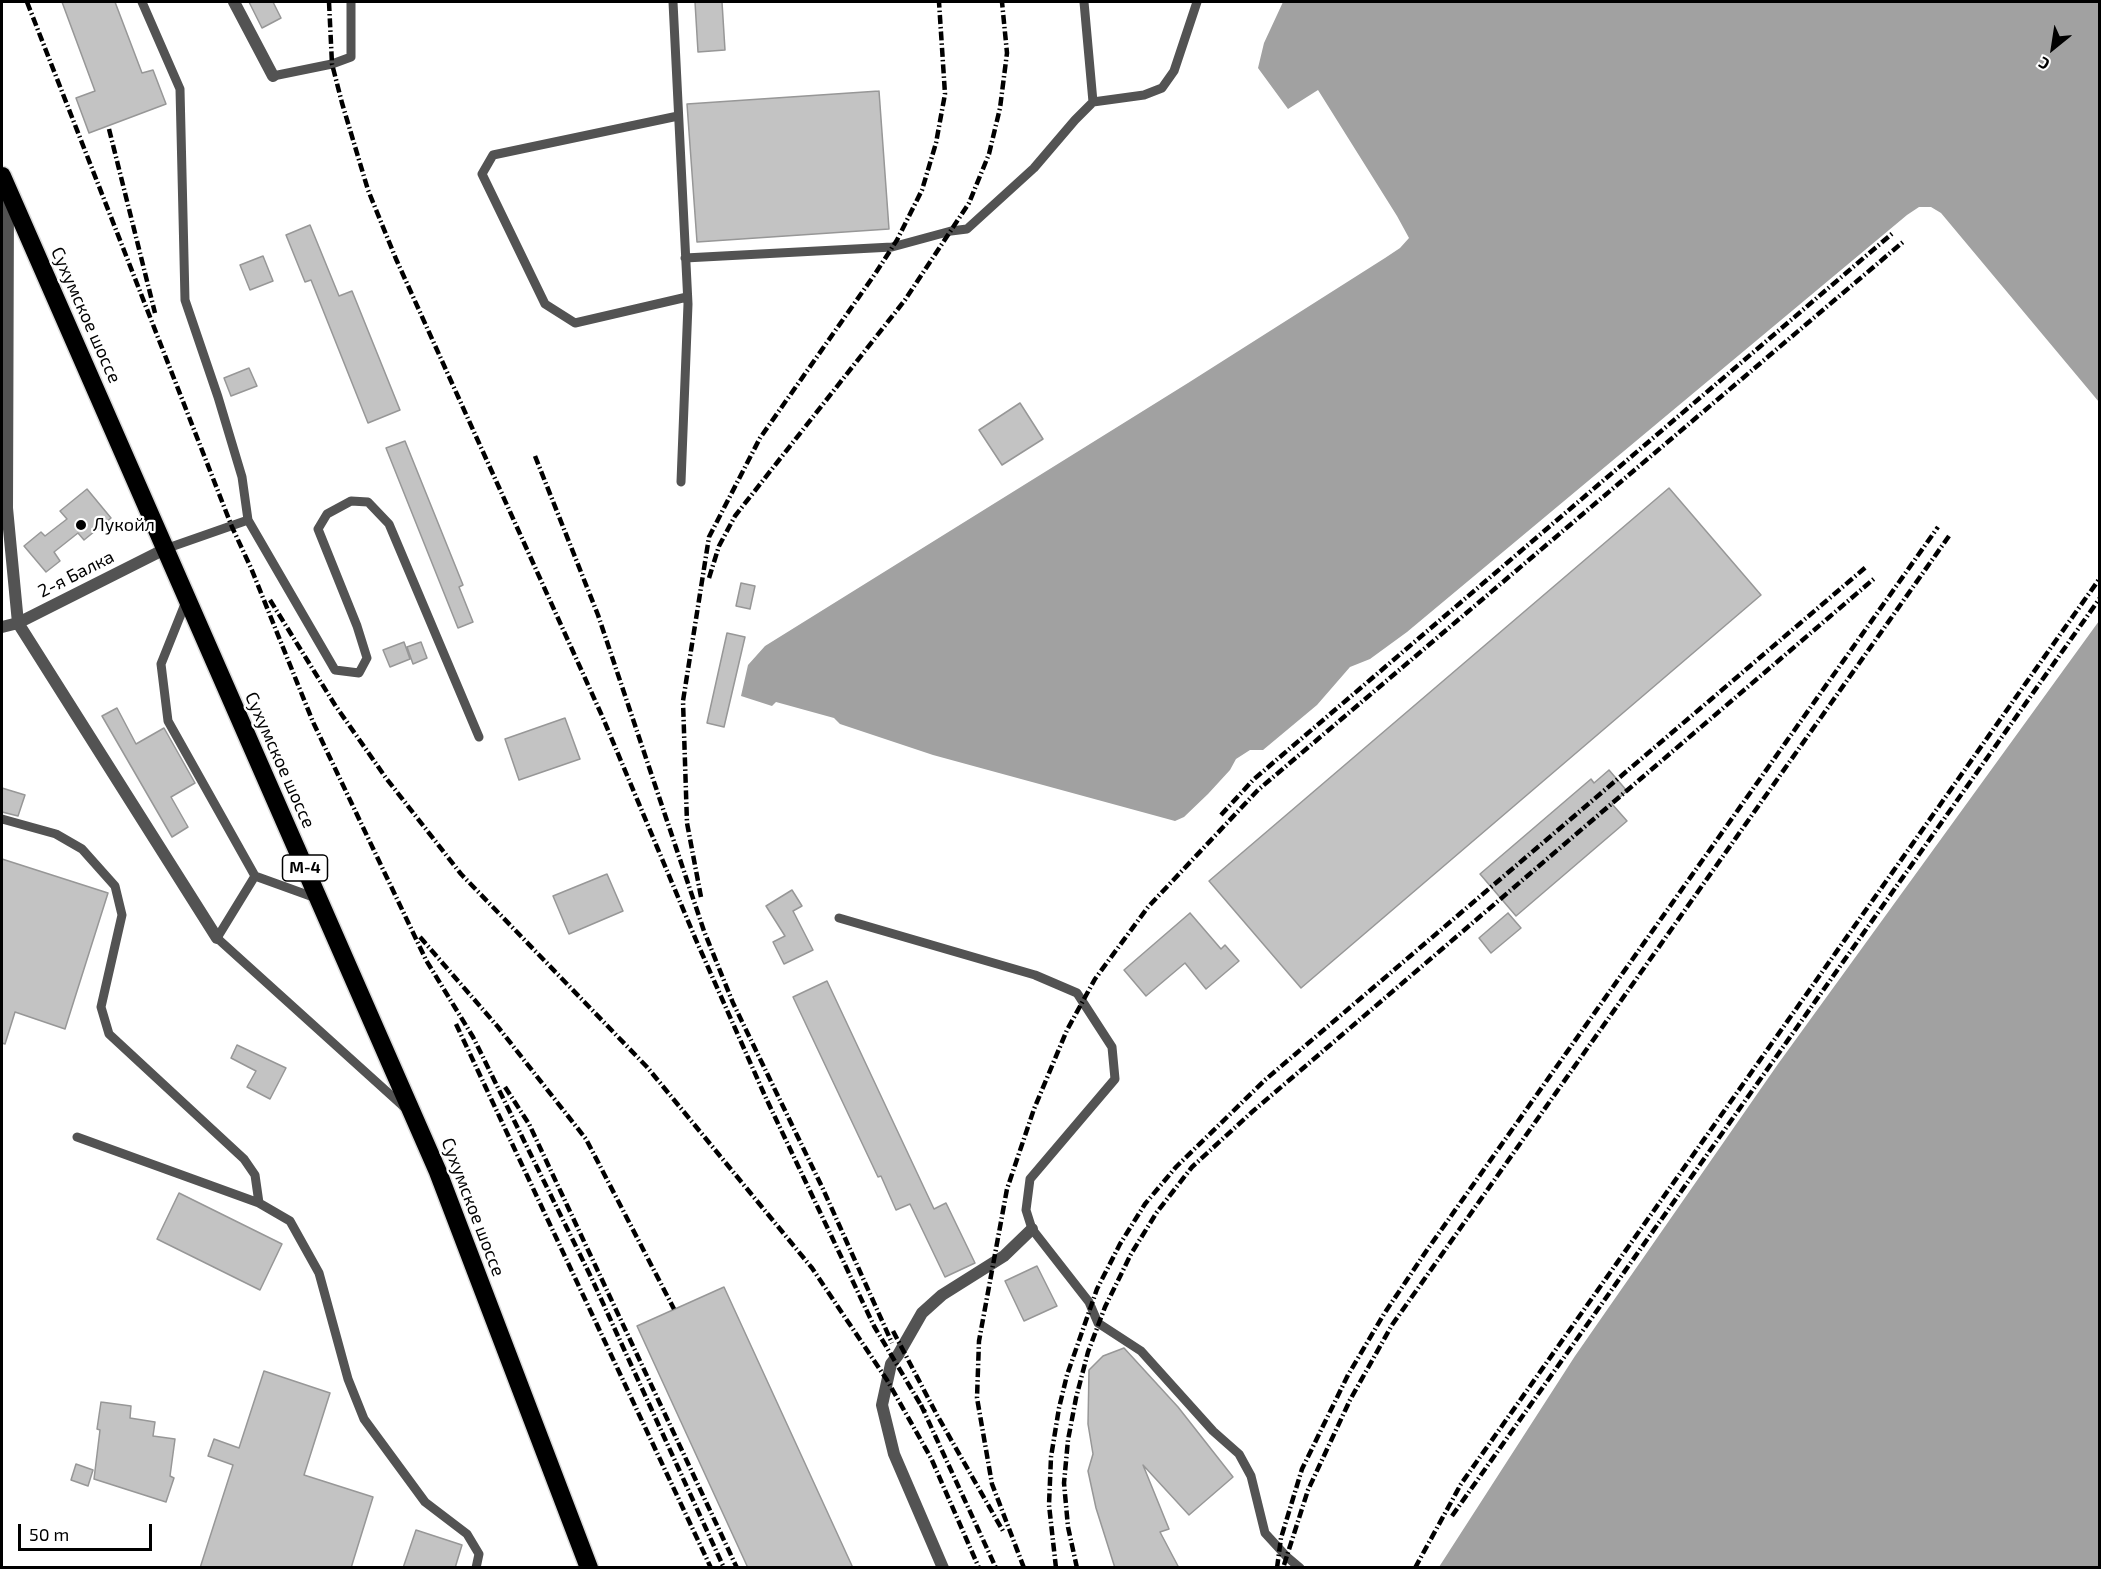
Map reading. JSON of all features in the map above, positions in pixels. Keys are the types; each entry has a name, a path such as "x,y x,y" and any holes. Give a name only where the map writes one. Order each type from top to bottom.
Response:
{"highway":[{"name":"Сухумское шоссе","path":"5,183 438,1172 589,1568"}],"street":[{"path":"234,2 273,76"},
{"path":"5,183 4,508 18,623 217,938"},
{"name":"2-я Балка","path":"2,627 18,623 165,549"},
{"path":"943,1568 894,1454 882,1405 891,1364 922,1312 942,1295 1004,1256 1032,1229"}],"lane":[{"path":"142,2 180,89 185,300 242,477 248,520 335,670 359,673 367,658 357,626 318,529 327,514 351,501 368,502 389,524 479,736"},
{"path":"273,76 332,64 351,57 351,2"},
{"path":"673,2 687,297 681,482"},
{"path":"1084,2 1094,102"},
{"path":"685,258 892,247 951,231 968,229 1034,168 1075,120 1094,102 1144,95 1162,88 1174,71 1197,2"},
{"path":"678,116 493,155 482,174 545,304 574,323 687,297"},
{"path":"165,549 248,520"},
{"path":"187,599 161,663 168,722 255,876 318,899"},
{"path":"2,819 56,834 82,849 115,886 122,915 101,1007 109,1034 244,1158 255,1175 259,1203"},
{"path":"255,876 217,938 413,1114"},
{"path":"839,918 1035,975 1077,993 1112,1047 1115,1079 1030,1179 1026,1210 1032,1229 1089,1302 1098,1323 1141,1351 1213,1431 1239,1454 1251,1476 1265,1533 1300,1568"},
{"path":"77,1137 259,1203 290,1221 320,1273 348,1379 364,1419 424,1502 467,1534 479,1554 476,1568"}],"shaded area":[{"path":"1283,2 2099,2 2099,402 1941,213 1931,207 1919,207 1407,632 1370,659 1350,667 1317,705 1263,750 1250,750 1236,759 1230,770 1208,794 1184,817 1175,821 933,755 840,724 834,718 776,702 772,706 741,696 748,665 765,646 1188,383 1385,258 1400,248 1409,238 1318,90 1288,109 1258,68 1264,43"},
{"path":"2099,621 2099,1567 1439,1567 1575,1356 1778,1064"}],"building":[{"path":"62,2 115,2 142,73 153,70 166,104 89,133 76,98 95,91"},
{"path":"249,2 273,2 281,18 262,28"},
{"path":"695,2 722,2 725,50 698,52"},
{"path":"879,91 889,229 697,242 687,104"},
{"path":"310,225 339,296 352,291 400,410 368,423 311,280 305,282 286,235"},
{"path":"263,256 273,281 250,290 240,265"},
{"path":"249,368 257,386 231,396 224,378"},
{"path":"1020,403 1043,439 1002,465 979,430"},
{"path":"405,441 463,585 459,587 473,622 458,628 386,448"},
{"path":"1669,488 1761,595 1301,988 1209,881"},
{"name":"Лукойл","path":"87,489 111,518 84,540 78,533 54,552 60,561 46,572 24,546 41,532 45,536 67,519 60,511"},
{"path":"741,583 755,586 750,609 736,606"},
{"path":"727,633 745,637 724,727 707,723"},
{"path":"404,642 410,659 390,667 383,650"},
{"path":"421,642 427,658 413,664 407,647"},
{"path":"117,708 136,744 164,728 195,783 171,797 188,827 172,837 102,716"},
{"path":"565,718 580,759 519,780 505,739"},
{"path":"1609,770 1627,791 1612,804 1627,821 1516,916 1480,874 1591,779 1594,783"},
{"path":"2,788 25,795 18,816 2,812"},
{"path":"2,859 108,893 65,1029 15,1012 5,1044 2,1043"},
{"path":"607,874 623,911 569,934 553,896"},
{"path":"792,890 802,906 793,911 813,950 784,964 773,942 785,936 766,906"},
{"path":"1190,913 1221,949 1225,945 1239,961 1206,989 1185,963 1146,996 1124,970"},
{"path":"1508,913 1521,928 1491,953 1479,938"},
{"path":"827,981 934,1209 946,1203 975,1263 945,1277 910,1204 896,1210 881,1176 878,1177 793,997"},
{"path":"237,1045 286,1068 270,1099 247,1087 256,1071 231,1058"},
{"path":"179,1193 282,1244 260,1290 157,1239"},
{"path":"1037,1266 1057,1306 1024,1321 1005,1281"},
{"path":"724,1287 853,1568 748,1568 637,1326"},
{"path":"1124,1348 1178,1407 1233,1477 1189,1515 1143,1465 1169,1529 1160,1532 1179,1568 1115,1568 1096,1508 1088,1471 1093,1454 1088,1424 1089,1370 1103,1356"},
{"path":"264,1371 330,1393 304,1475 373,1497 351,1568 200,1568 233,1465 208,1456 214,1439 239,1448"},
{"path":"101,1402 131,1406 130,1418 155,1422 153,1436 175,1439 170,1476 174,1478 166,1502 94,1479"},
{"path":"76,1464 93,1470 88,1486 71,1480"},
{"path":"416,1530 462,1545 455,1568 403,1568"}],"railway":[{"path":"27,2 232,527 251,568 313,722 426,960 473,1037 591,1277 724,1568"},
{"path":"329,2 332,64 342,103 368,190 396,259 603,718 696,940 765,1096 874,1326 925,1412"},
{"path":"701,897 687,823 683,701 709,537 760,438 875,274 897,240 922,190 936,143 945,94 939,2"},
{"path":"709,578 719,546 735,516 905,300 969,203 989,154 1000,108 1007,53 1002,2"},
{"path":"109,129 155,313"},
{"path":"1221,815 1253,780 1894,232"},
{"path":"1024,1568 992,1484 977,1398 979,1341 1007,1189 1034,1109 1067,1030 1095,979 1148,907 1258,790 1903,242"},
{"path":"535,456 598,615 704,931 733,1003 823,1189 892,1343"},
{"path":"1277,1568 1281,1538 1302,1469 1348,1375 1384,1314 1938,527"},
{"path":"1284,1565 1308,1490 1350,1400 1392,1325 1949,536"},
{"path":"1056,1568 1049,1505 1051,1457 1067,1375 1097,1289 1120,1244 1145,1204 1176,1167 1265,1080 1866,567"},
{"path":"1077,1568 1068,1527 1064,1483 1068,1440 1088,1352 1105,1307 1131,1254 1157,1212 1192,1167 1252,1112 1876,577"},
{"path":"1415,1568 1461,1484 2100,578"},
{"path":"1452,1516 2100,598"},
{"path":"270,600 335,705 386,778 461,874 647,1067 812,1268 887,1380 931,1458 979,1568"},
{"path":"420,937 498,1027 586,1139 674,1309"},
{"path":"456,1024 711,1568"},
{"path":"505,1087 529,1124 737,1568"},
{"path":"893,1331 937,1415 1003,1531"},
{"path":"921,1405 996,1568"}],"place":[{"name":"Лукойл","path":"81,525"}]}
